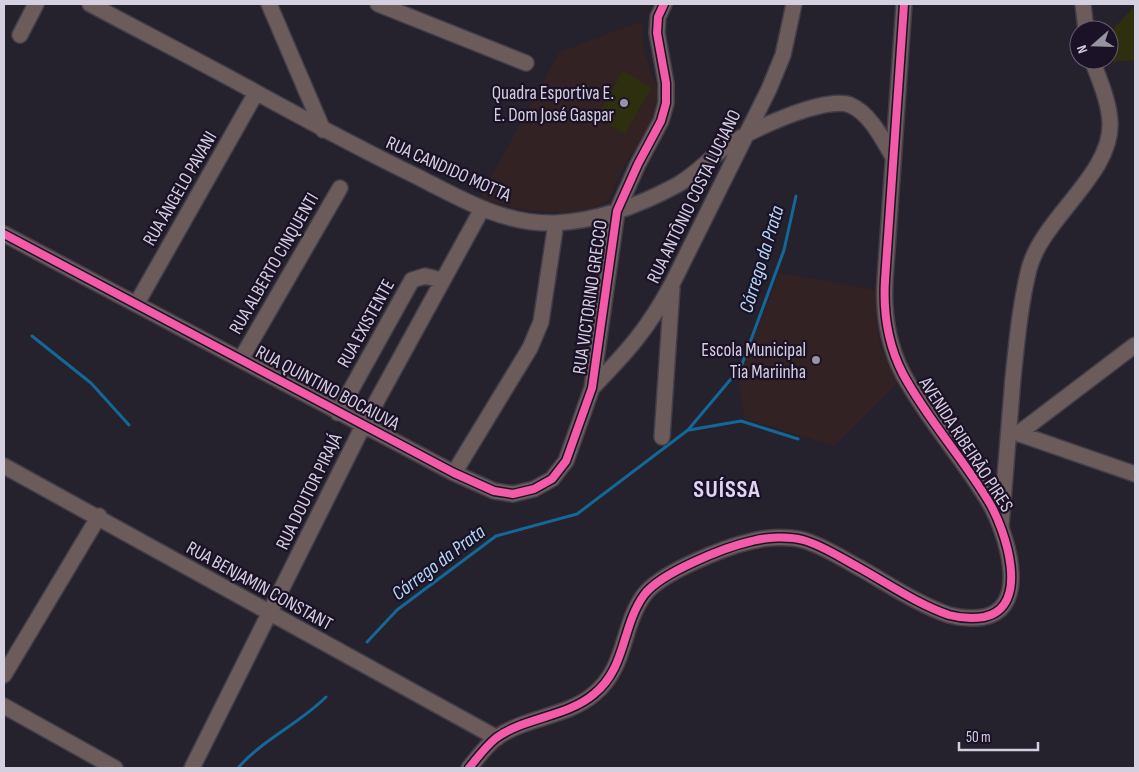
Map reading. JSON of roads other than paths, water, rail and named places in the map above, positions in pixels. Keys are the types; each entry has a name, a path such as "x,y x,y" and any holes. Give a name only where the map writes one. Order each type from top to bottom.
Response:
{"street":[{"path":"20,35 36,4"},
{"name":"RUA CANDIDO MOTTA","path":"90,4 323,130 482,209 516,220 556,222 617,211 677,185 702,169 723,149 744,137 813,107 834,102 844,102 862,113 877,131 893,157"},
{"path":"269,4 323,130"},
{"path":"378,4 526,63"},
{"name":"RUA VICTORINO GRECCO","path":"592,388 617,211 638,164 661,121 666,103 666,83 657,33 658,17 664,4"},
{"name":"RUA ANTÔNIO COSTA LUCIANO","path":"592,388 640,338 656,314 672,284 783,55 794,4"},
{"name":"AVENIDA RIBEIRÃO PIRES","path":"469,768 496,738 576,705 592,696 615,670 634,612 644,594 656,583 673,573 731,547 754,540 778,538 803,540 831,552 949,615 973,619 1000,611 1008,601 1011,584 1001,526 988,501 904,375 893,350 884,304 904,4"},
{"path":"1083,4 1085,20"},
{"path":"1001,526 1014,432 1019,323 1030,266 1040,240 1089,178 1108,141 1111,122 1095,70"},
{"name":"RUA ÂNGELO PAVANI","path":"137,303 256,93"},
{"name":"RUA ALBERTO CINQUENTI","path":"241,359 340,188"},
{"name":"RUA DOUTOR PIRAJÁ","path":"192,768 363,426 482,209"},
{"path":"454,473 530,348 541,322 556,222"},
{"name":"RUA QUINTINO BOCAIUVA","path":"4,234 137,303 338,413 454,473 494,491 513,494 534,490 552,479 566,461 592,388"},
{"name":"RUA EXISTENTE","path":"338,413 412,280 425,276 442,280"},
{"path":"662,437 672,284"},
{"path":"1014,432 1135,345"},
{"path":"1014,432 1135,474"},
{"name":"RUA BENJAMIN CONSTANT","path":"4,466 99,516 270,614 496,738"},
{"path":"4,675 99,516"},
{"path":"4,706 115,768"}],"waterway":[{"name":"Córrego da Prata","path":"367,642 397,610 496,536 577,514 688,430 741,367 784,250 796,196"},
{"path":"32,336 91,383 129,425"},
{"name":"Córrego da Prata","path":"689,430 741,421 798,439"},
{"name":"Córrego da Prata","path":"238,768 258,748 326,697"}],"place":[{"name":"Quadra Esportiva E. E. Dom José Gaspar","path":"624,103"},
{"name":"Escola Municipal Tia Mariinha","path":"816,360"}],"district":[{"name":"SUÍSSA","path":"727,489"}]}
